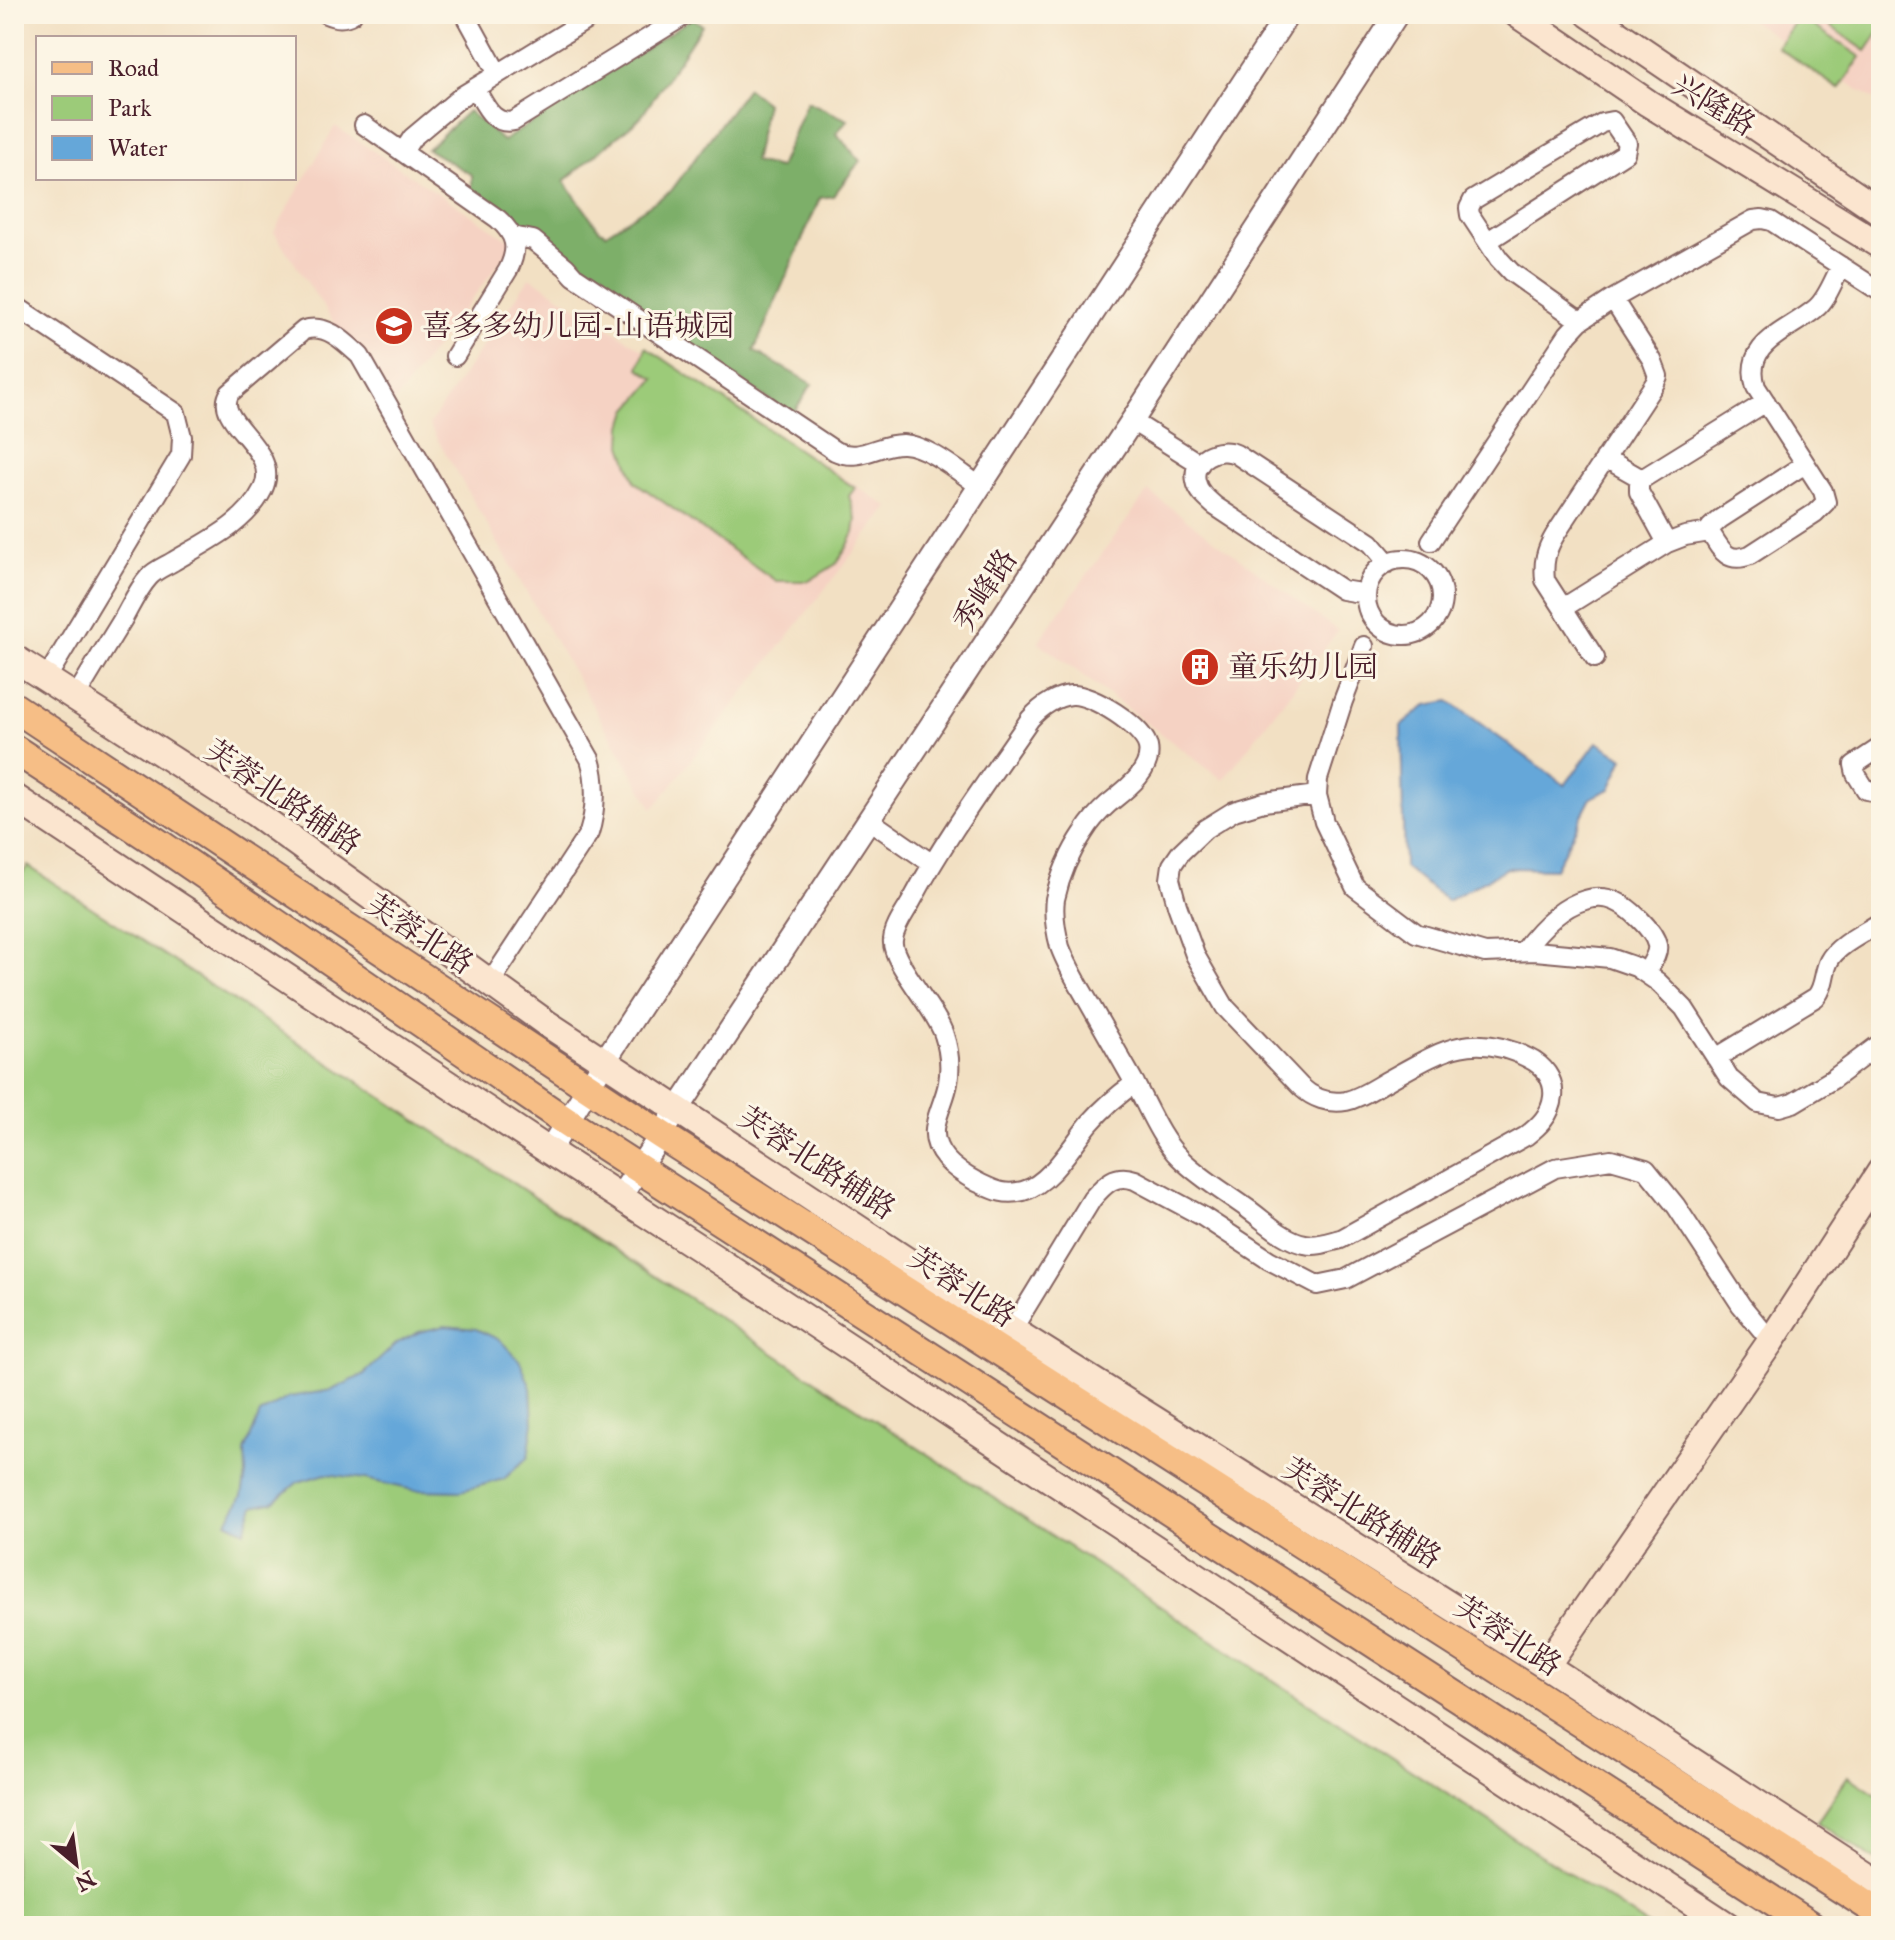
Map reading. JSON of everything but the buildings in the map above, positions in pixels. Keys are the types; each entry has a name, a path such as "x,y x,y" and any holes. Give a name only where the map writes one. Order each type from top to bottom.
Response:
{"main road":[{"name":"兴隆路","path":"1517,14 1648,103 1881,246"},
{"name":"兴隆路","path":"1589,14 1881,212"},
{"name":"芙蓉北路辅路","path":"14,658 255,813 546,1023 1012,1330 1546,1666 1881,1884"},
{"name":"芙蓉北路","path":"14,707 661,1135 1881,1914"},
{"path":"14,749 161,845 567,1122 1812,1926"},
{"path":"14,797 1728,1926"},
{"path":"1546,1666 1771,1341 1881,1171"}],"street":[{"path":"326,14 332,17 352,14"},
{"path":"465,14 498,74"},
{"path":"403,152 412,138 462,96 596,14"},
{"path":"475,88 493,117 506,123 514,121 687,14"},
{"name":"秀峰路","path":"549,1151 1288,14"},
{"name":"秀峰路","path":"620,1197 1397,14"},
{"path":"1488,241 1625,153 1627,143 1612,121 1602,123 1473,200 1469,208 1470,215 1499,259 1511,272 1580,321"},
{"path":"364,125 498,219 512,236 513,259 455,356"},
{"path":"1366,594 1342,590 1215,506 1198,486 1195,474 1200,464 1219,450 1236,454 1397,561 1418,562 1429,569 1442,593 1441,606 1426,628 1413,634 1400,635 1387,631 1372,617 1366,594 1374,573 1397,561 1431,541 1568,334 1580,321 1753,220 1762,219 1771,221 1881,292"},
{"path":"512,236 533,240 574,276 835,451 845,456 856,456 899,444 914,445 981,487"},
{"path":"1805,464 1710,528 1728,556 1735,559 1750,555 1815,513 1826,502 1826,496 1756,387 1753,361 1760,349 1816,309 1841,266"},
{"path":"1595,658 1545,580 1546,551 1658,376 1652,360 1613,299"},
{"path":"14,305 176,413 182,437 181,455 46,679"},
{"path":"75,698 150,575 232,525 249,510 261,492 268,478 265,466 251,441 228,413 225,406 230,393 304,330 313,327 324,329 345,342 368,369 590,759 594,772 593,821 589,833 490,983"},
{"path":"1667,543 1639,492 1642,479 1766,402"},
{"path":"1132,421 1200,464"},
{"path":"1605,458 1642,479"},
{"path":"1563,608 1667,543 1710,532"},
{"path":"1429,569 1431,541"},
{"path":"1372,617 1318,779 1317,795 1324,822 1355,887 1416,933 1485,953 1535,951 1610,958 1636,967 1658,982 1684,1008 1729,1078 1758,1103 1779,1107 1793,1103 1833,1079 1881,1043"},
{"path":"1364,646 1387,631"},
{"path":"1135,1083 1105,1107 1046,1179 1034,1188 1018,1193 999,1193 963,1174 944,1158 934,1136 948,1085 949,1056 943,1031 893,949 894,933 931,863 1030,719 1043,705 1072,694 1116,712 1139,730 1148,745 1148,759 1138,777 1105,806 1085,830 1069,857 1055,899 1055,925 1072,973 1179,1158 1288,1237 1304,1244 1319,1245 1341,1239 1541,1125 1550,1108 1552,1084 1544,1069 1505,1047 1477,1044 1457,1047 1437,1054 1359,1097 1344,1102 1329,1101 1313,1097 1301,1087 1225,1007 1195,955 1170,879 1172,865 1205,829 1234,811 1264,802 1317,795"},
{"path":"1881,747 1854,765 1866,790 1881,788"},
{"path":"869,820 931,863"},
{"path":"1523,951 1542,928 1562,912 1584,900 1601,897 1615,900 1647,926 1657,943 1657,950 1646,973"},
{"path":"1716,1058 1816,997 1835,952 1881,922"},
{"path":"1012,1330 1092,1199 1103,1186 1124,1176 1202,1216 1269,1260 1317,1285 1346,1279 1555,1168 1611,1159 1646,1169 1676,1206 1741,1305 1771,1341"}],"shaded area":[{"path":"1741,14 1881,14 1881,104"},
{"name":"喜多多幼儿园-山语城园","path":"335,126 514,243 390,408 274,232"},
{"path":"530,277 889,507 653,809 429,425"},
{"name":"童乐幼儿园","path":"1148,491 1338,631 1223,780 1038,642"}],"green space":[{"path":"1813,14 1881,14 1881,29 1866,51"},
{"path":"1799,16 1861,57 1839,89 1777,47"},
{"path":"692,18 702,25 641,117 564,181 599,229 606,233 671,191 747,88 766,103 753,162 779,168 807,101 848,120 836,133 860,161 833,196 820,198 754,351 812,384 792,415 523,235 472,193 472,175 427,149 468,111 503,141"},
{"path":"646,347 855,488 849,496 856,519 854,533 836,564 809,581 776,581 635,482 622,445 623,426 628,410 655,379 639,368"},
{"path":"28,866 1649,1926 14,1926 14,884"},
{"path":"1848,1776 1881,1798 1881,1864 1817,1822"}],"water":[{"path":"1449,701 1565,785 1597,742 1624,758 1610,789 1591,798 1555,869 1507,868 1447,901 1404,867 1401,726 1427,705"},
{"path":"445,1326 476,1329 500,1340 520,1361 531,1388 533,1423 528,1457 504,1479 461,1491 413,1490 326,1474 298,1482 275,1501 254,1506 245,1531 227,1522 242,1496 246,1474 245,1451 260,1414 289,1397 332,1390 363,1375 397,1343 419,1332"}],"place":[{"name":"喜多多幼儿园-山语城园","path":"394,326"},
{"name":"童乐幼儿园","path":"1200,667"}]}
